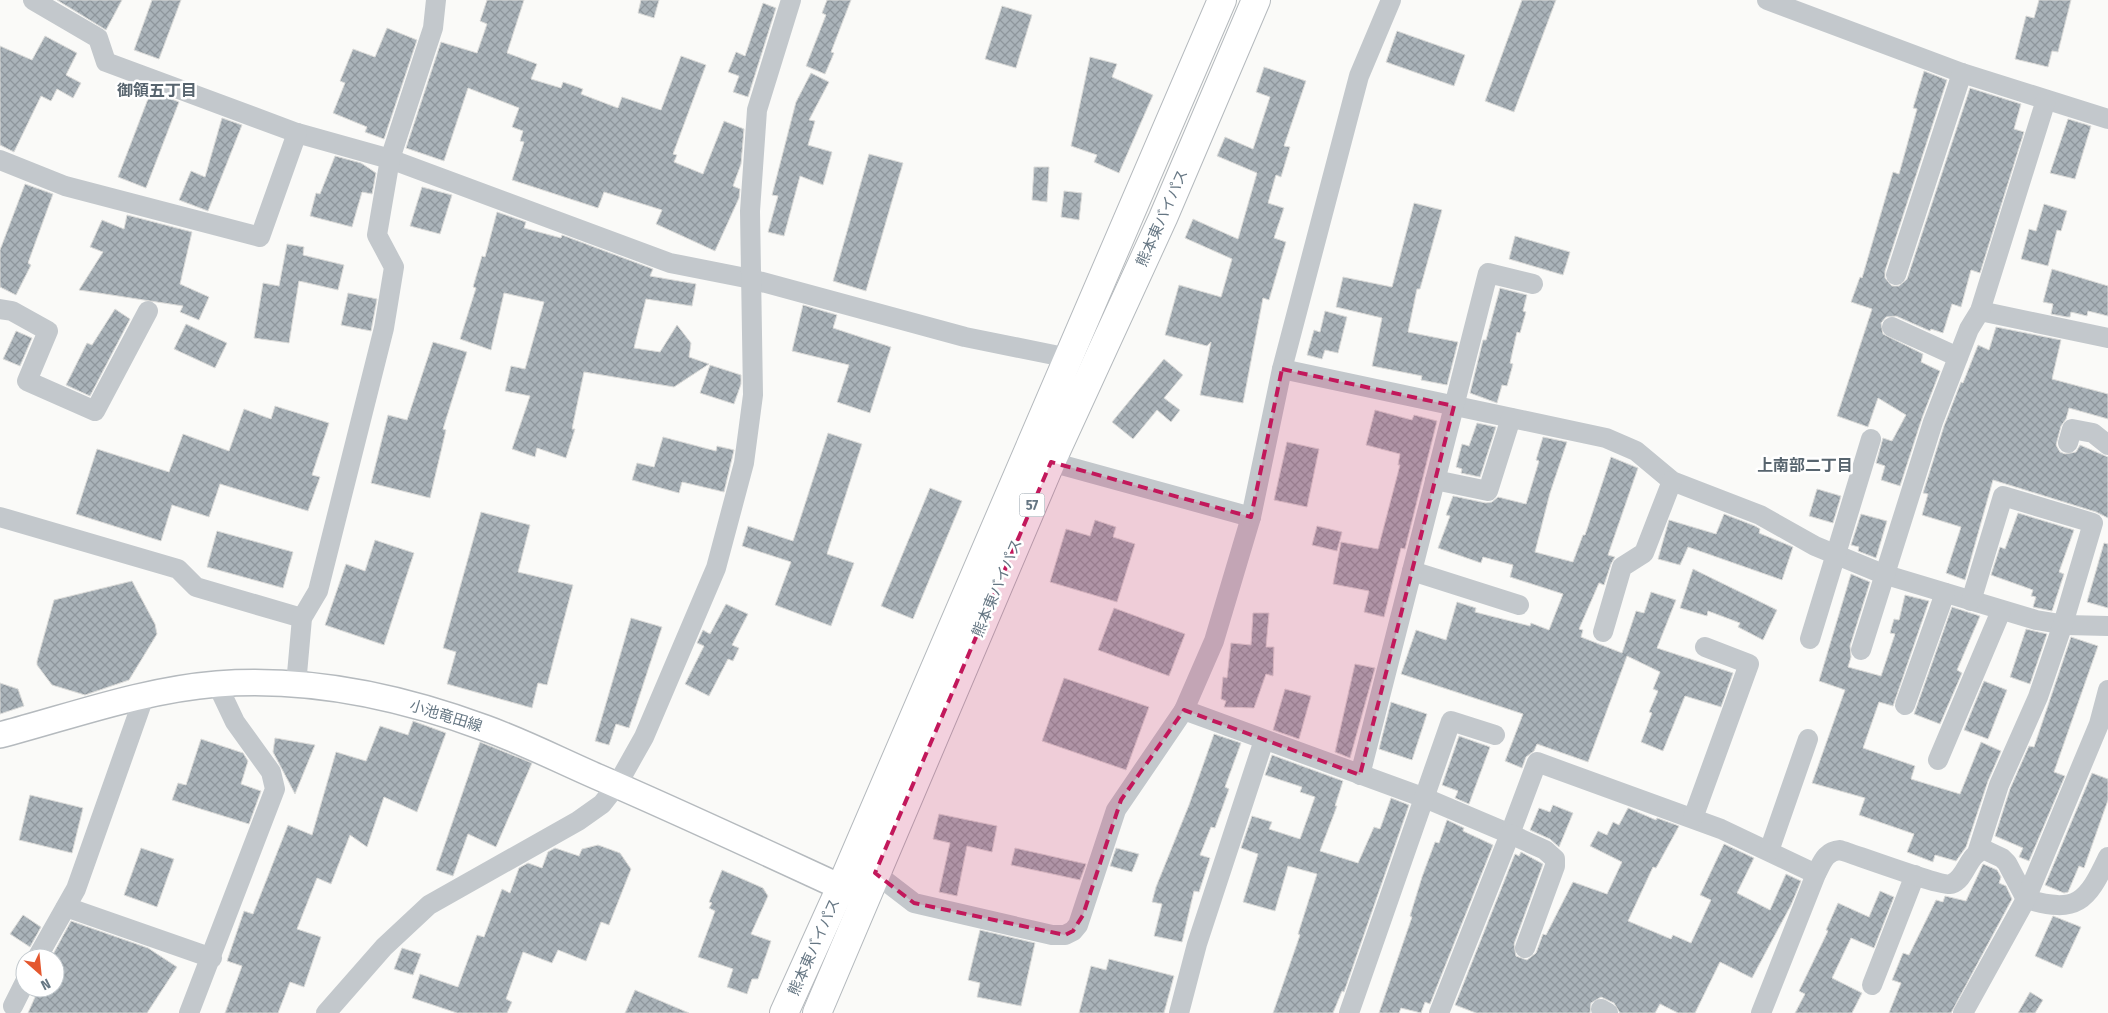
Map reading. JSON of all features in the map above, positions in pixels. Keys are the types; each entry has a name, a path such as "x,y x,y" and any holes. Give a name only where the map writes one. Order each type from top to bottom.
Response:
{"highway":[{"name":"熊本東バイパス","path":"817,1013 852,893 1069,358 1222,0"},
{"name":"熊本東バイパス","path":"784,1013 852,893 875,873 1051,462 1163,218 1256,0"}],"main road":[{"name":"小池竜田線","path":"0,735 144,697 217,684 271,683 330,689 412,705 486,728 617,785 852,893"}],"street":[{"path":"33,0 98,38 106,62 297,133 390,159 670,262 751,279 965,338 1069,358"},
{"path":"296,686 302,618 318,591 384,328 394,268 377,235 390,159 433,28 436,0"},
{"path":"326,1013 384,947 429,905 578,821 602,804 617,785 644,736 716,568 737,496 753,395 750,210 757,110 791,0"},
{"path":"875,873 914,903 1052,934 1073,932 1083,915 1121,800 1184,710 1214,641 1251,517 1282,369 1359,76 1391,0"},
{"path":"1767,0 1962,73 2108,119"},
{"path":"1896,275 1962,73"},
{"path":"1861,650 1883,574 1933,422 1958,357 1980,311 2046,100"},
{"path":"0,160 65,186 260,236 297,133"},
{"path":"1360,775 1488,273 1533,284"},
{"path":"0,309 12,311 48,331 27,381 95,411 148,312"},
{"path":"1980,311 2108,338"},
{"path":"1892,327 1958,357"},
{"path":"1282,369 1606,438 1626,446 1672,480 1760,515 1835,554 1883,574 2001,610 2063,624 2108,626"},
{"path":"1435,480 1488,491 1511,418"},
{"path":"2071,431 2093,434 2108,445"},
{"path":"1810,639 1872,439"},
{"path":"1051,462 1251,517"},
{"path":"1603,632 1622,567 1644,553 1672,480"},
{"path":"1760,1013 1816,874 1826,854 1833,850 1840,850 1944,885 1951,884 1962,873 1977,852 1999,785 2030,719 2063,624 2093,523 2003,496 1971,601"},
{"path":"0,517 178,568 196,587 302,618"},
{"path":"1412,571 1519,605"},
{"path":"1905,705 1946,593"},
{"path":"1938,760 2001,610"},
{"path":"1693,818 1749,664 1705,647"},
{"path":"189,1013 212,958 275,788 271,772 242,734 217,684"},
{"path":"1963,1013 2026,899 2099,724 2108,690"},
{"path":"43,948 76,889 144,697"},
{"path":"1184,710 1425,798 1545,850 1555,860 1555,866 1525,948"},
{"path":"1349,1013 1451,721 1495,736"},
{"path":"1769,851 1808,739"},
{"path":"1178,1013 1197,944 1264,740"},
{"path":"1439,1013 1537,762 1721,828 1816,874"},
{"path":"1977,852 1985,850 2002,858 2026,899 2059,907 2077,902 2096,882 2108,857"},
{"path":"1872,985 1915,874"},
{"path":"66,907 212,958"},
{"path":"13,1006 17,998"}],"highlighted area":[{"path":"1282,369 1454,406 1360,775 1184,710 1121,800 1083,915 1073,931 1065,935 914,903 875,873 1051,462 1251,517"}],"building":[{"path":"57,0 122,0 106,30"},
{"path":"152,0 181,0 159,59 134,50"},
{"path":"487,0 524,0 507,53 537,64 531,79 561,88 563,82 583,89 581,94 618,108 622,97 661,110 681,56 706,65 673,154 677,155 674,162 703,174 724,121 744,129 741,164 733,186 740,189 739,198 715,251 656,224 662,210 604,192 598,208 512,180 524,142 520,141 523,131 512,127 519,108 468,88 444,161 406,148 441,42 477,53 487,24 480,21"},
{"path":"641,0 659,0 654,18 638,13"},
{"path":"827,0 851,0 831,52 834,53 825,74 806,66 826,15 822,13"},
{"path":"1522,0 1556,0 1514,112 1485,101"},
{"path":"2039,0 2071,0 2058,52 2052,51 2048,67 2015,59 2026,16 2034,18"},
{"path":"763,3 776,8 748,97 733,92 739,76 728,72 736,52 745,56"},
{"path":"1002,6 1032,15 1016,68 985,59"},
{"path":"387,28 417,40 384,139 365,132 367,127 333,113 345,83 340,81 353,49 375,57"},
{"path":"1397,31 1465,55 1454,86 1386,62"},
{"path":"45,36 77,53 66,75 81,83 73,98 57,89 51,101 41,96 14,152 0,145 0,46 32,60"},
{"path":"1090,57 1117,64 1112,77 1153,95 1119,173 1094,162 1097,155 1071,146"},
{"path":"1264,67 1306,81 1284,146 1290,147 1281,177 1276,175 1268,203 1284,208 1274,238 1286,242 1269,300 1263,298 1243,403 1200,395 1211,342 1207,346 1165,335 1179,285 1221,297 1232,259 1185,238 1193,219 1238,239 1257,173 1217,156 1225,137 1253,149 1270,97 1256,92"},
{"path":"1924,71 1947,80 1885,271 1885,278 1892,286 1899,286 1907,279 1970,88 2021,104 2014,129 2024,132 1980,273 1971,270 1961,307 1952,304 1943,333 1931,329 1930,331 1896,316 1886,317 1881,323 1883,334 1923,354 1921,362 1940,371 1922,418 1900,486 1881,480 1885,466 1876,463 1883,438 1892,441 1906,415 1878,398 1868,427 1837,416 1872,309 1851,302 1860,277 1862,278 1893,172 1899,174 1917,109 1913,108"},
{"path":"811,73 829,82 809,120 815,121 808,145 832,152 823,185 800,176 784,236 768,232 778,196 772,195 796,102"},
{"path":"151,91 179,102 146,188 118,177"},
{"path":"222,118 242,125 208,211 179,200 191,171 205,177"},
{"path":"2068,119 2091,126 2075,179 2050,173"},
{"path":"869,154 903,163 866,291 833,281"},
{"path":"335,156 361,163 376,173 372,194 362,192 352,227 310,216 316,193 320,194"},
{"path":"1034,167 1049,167 1047,202 1032,200"},
{"path":"25,184 53,194 28,263 31,265 16,295 0,287 0,250"},
{"path":"422,187 452,195 440,234 410,226"},
{"path":"1064,191 1082,193 1079,220 1061,217"},
{"path":"1414,203 1442,210 1420,289 1417,289 1408,332 1458,342 1447,385 1421,380 1422,376 1372,366 1382,318 1336,307 1343,277 1392,287"},
{"path":"2044,204 2067,211 2061,231 2057,230 2048,266 2021,259 2029,229 2036,231"},
{"path":"497,212 526,222 524,228 561,238 562,235 653,269 650,276 696,284 692,306 646,299 634,348 660,352 677,325 691,343 689,357 709,364 674,387 584,372 572,429 575,429 566,458 537,448 535,457 512,449 530,396 505,391 511,366 525,369 544,302 504,293 491,350 460,339 476,288 473,287 482,256 485,257"},
{"path":"127,215 192,232 180,284 209,297 199,320 180,312 183,306 79,290 103,252 90,247 102,220 124,229"},
{"path":"1515,236 1570,252 1563,275 1509,259"},
{"path":"287,244 304,247 303,255 344,265 338,290 299,281 289,343 254,338 263,283 279,286"},
{"path":"2052,269 2108,286 2108,316 2088,311 2087,316 2071,312 2070,317 2051,314 2053,304 2043,302"},
{"path":"1500,288 1527,295 1523,311 1526,312 1520,333 1517,332 1510,363 1513,364 1507,386 1502,385 1497,403 1470,393 1483,340 1486,340"},
{"path":"348,293 377,299 371,331 341,325"},
{"path":"803,305 837,315 833,328 891,347 870,413 837,402 849,365 792,351"},
{"path":"115,309 130,319 90,396 66,385 87,343 92,345"},
{"path":"1325,311 1347,317 1338,353 1325,350 1322,359 1307,355 1314,330 1320,332"},
{"path":"186,324 227,343 215,368 174,349"},
{"path":"1996,327 2061,340 2052,379 2108,394 2108,419 2069,408 2066,419 2061,426 2056,445 2060,452 2065,454 2076,452 2080,445 2108,457 2108,518 2096,512 1993,480 1965,580 1946,573 1961,527 1922,515 1928,494 1923,493 1944,426 1961,382 1963,383 1978,345 1989,350"},
{"path":"16,331 32,338 20,366 3,359"},
{"path":"433,342 467,352 443,429 446,430 430,498 371,483 388,415 407,420"},
{"path":"1164,359 1183,375 1164,398 1180,410 1171,422 1157,410 1133,439 1112,422"},
{"path":"710,365 741,375 741,384 734,404 700,393"},
{"path":"275,406 329,423 312,475 320,477 308,511 220,484 209,517 172,505 161,541 76,514 97,449 169,472 183,434 229,451 244,409 271,419"},
{"path":"1375,410 1412,420 1414,415 1437,421 1405,549 1401,548 1384,617 1364,612 1369,591 1333,584 1341,542 1378,549 1400,465 1398,465 1400,454 1366,445"},
{"path":"1477,423 1496,427 1480,477 1461,473 1462,469 1456,467 1462,444 1469,446"},
{"path":"828,433 862,444 827,554 854,563 831,626 775,605 791,562 742,546 748,526 793,541"},
{"path":"663,437 716,451 717,446 734,450 724,492 682,482 679,493 632,480 637,463 654,467"},
{"path":"1543,437 1567,442 1550,493 1535,552 1573,562 1583,535 1585,535 1611,457 1638,468 1608,555 1615,557 1604,585 1599,583 1579,629 1583,630 1581,637 1622,653 1636,611 1644,613 1651,592 1676,600 1657,648 1733,673 1721,707 1685,696 1663,751 1641,742 1652,713 1649,712 1658,691 1653,689 1660,672 1627,656 1588,762 1537,744 1534,751 1526,757 1522,768 1505,761 1523,714 1401,674 1416,630 1446,640 1457,602 1476,608 1475,612 1530,626 1531,623 1549,630 1563,594 1510,577 1513,565 1483,557 1481,563 1438,548 1450,516 1446,515 1453,496 1486,503 1492,502 1498,497 1526,504 1539,461 1536,460"},
{"path":"1287,442 1319,449 1307,507 1274,500"},
{"path":"930,488 962,501 913,619 881,606"},
{"path":"1817,489 1841,496 1833,523 1809,516"},
{"path":"481,512 530,525 518,572 573,585 547,685 538,683 532,708 447,684 456,652 443,648"},
{"path":"2018,513 2074,530 2059,572 2064,574 2052,611 2033,607 2036,597 2031,596 2033,590 1991,575 2000,547 2005,549"},
{"path":"1724,514 1755,526 1760,529 1759,533 1793,547 1782,580 1688,547 1680,565 1658,559 1669,520 1716,534"},
{"path":"1861,514 1887,521 1876,558 1858,551 1859,547 1851,545"},
{"path":"1095,520 1116,527 1113,537 1135,544 1117,602 1050,582 1066,529 1090,536"},
{"path":"1317,526 1342,532 1337,551 1312,545"},
{"path":"217,531 293,552 283,588 207,567"},
{"path":"375,540 414,553 384,645 325,625 346,564 365,571"},
{"path":"2104,543 2108,544 2108,608 2087,602"},
{"path":"1693,569 1777,610 1763,640 1738,627 1740,623 1708,611 1707,616 1680,608"},
{"path":"1851,574 1870,582 1850,646 1851,657 1848,667 1881,676 1895,634 1890,633 1894,619 1899,620 1905,595 1929,601 1893,706 1879,702 1863,748 1915,766 1911,779 1960,794 1981,742 2001,751 1988,781 1966,847 1956,861 1935,855 1933,862 1907,852 1914,834 1859,815 1865,798 1812,783 1845,690 1819,681"},
{"path":"132,581 155,624 157,634 129,680 85,695 52,685 37,665 37,661 54,600"},
{"path":"726,604 748,614 732,645 739,648 733,661 728,659 709,696 685,684 704,646 697,643 703,630 710,634"},
{"path":"1952,607 1980,616 1957,670 1962,673 1940,724 1914,714"},
{"path":"1114,608 1185,634 1169,676 1098,650"},
{"path":"1253,613 1269,613 1266,647 1274,647 1273,676 1266,674 1254,708 1224,707 1226,701 1221,699 1223,677 1227,678 1231,643 1251,645"},
{"path":"631,618 662,627 629,728 616,724 609,745 595,741"},
{"path":"2026,629 2047,634 2030,684 2010,677"},
{"path":"2071,637 2098,646 2054,772 2065,776 2029,861 2019,857 2023,848 1995,836 2010,789 2029,746 2034,747"},
{"path":"1355,664 1375,668 1350,758 1335,752"},
{"path":"1064,678 1149,707 1126,770 1042,741"},
{"path":"1984,681 2007,690 1988,739 1964,730"},
{"path":"0,683 18,689 24,706 0,714"},
{"path":"1285,689 1311,696 1299,739 1273,730"},
{"path":"1391,702 1427,714 1412,760 1379,749"},
{"path":"413,721 446,733 417,812 384,797 367,847 350,835 331,884 317,878 297,929 321,937 304,987 290,982 278,1013 225,1013 242,966 227,961 244,911 253,914 288,825 312,835 336,752 366,761 380,726 408,735"},
{"path":"1214,734 1241,743 1225,787 1229,789 1215,828 1211,827 1200,855 1210,858 1199,892 1194,891 1182,942 1154,936 1162,904 1152,902 1156,887 1189,805"},
{"path":"1459,736 1490,747 1469,804 1455,798 1458,791 1442,785"},
{"path":"275,738 315,745 295,794 273,752"},
{"path":"201,739 243,753 248,761 241,784 261,791 249,824 172,800 178,783 186,785"},
{"path":"480,742 532,763 496,847 468,834 453,876 436,870"},
{"path":"1272,755 1343,781 1335,806 1337,806 1320,851 1358,863 1374,827 1380,829 1391,798 1409,805 1344,992 1342,991 1333,1013 1273,1013 1300,935 1298,934 1317,874 1288,866 1275,911 1243,902 1258,854 1241,848 1252,816 1272,822 1269,829 1300,839 1315,797 1300,792 1302,787 1265,775"},
{"path":"2092,773 2108,779 2108,800 2084,868 2079,866 2068,892 2064,893 2045,885"},
{"path":"30,795 83,808 72,853 19,840"},
{"path":"1553,805 1573,813 1559,847 1550,839 1530,830 1539,808 1550,812"},
{"path":"1628,808 1656,820 1657,818 1679,826 1656,868 1653,867 1628,921 1671,939 1673,935 1691,943 1711,900 1700,895 1724,844 1754,858 1737,893 1770,910 1786,874 1801,881 1791,905 1752,978 1720,962 1695,1013 1678,1013 1660,1004 1655,1013 1620,1013 1614,1003 1601,997 1591,1003 1590,1013 1476,1013 1455,1005 1515,854 1519,856 1521,852 1543,864 1514,944 1516,956 1527,960 1536,953 1543,934 1546,935 1573,882 1607,894 1622,862 1590,846 1598,831 1607,835 1613,822 1619,825"},
{"path":"939,814 997,826 992,852 967,846 957,896 939,892 950,843 933,839"},
{"path":"1447,820 1464,828 1463,831 1493,845 1430,1004 1425,1002 1421,1013 1401,1008 1399,1013 1379,1013 1412,917 1410,916 1422,877 1435,842 1439,843"},
{"path":"598,845 620,853 631,869 609,925 601,922 586,961 558,950 552,963 523,952 506,999 512,1002 507,1013 457,1013 412,998 420,974 458,987 477,935 484,937 502,889 510,893 519,868 528,863 542,868 548,852 555,848 579,856 582,849"},
{"path":"141,848 174,859 157,907 124,895"},
{"path":"1015,848 1086,864 1080,880 1011,865"},
{"path":"1116,848 1139,854 1132,872 1110,866"},
{"path":"1983,864 1997,870 2001,877 1999,883 2006,886 2012,899 1951,1013 1889,1013 1901,983 1892,980 1903,953 1909,955 1936,900 1943,902 1945,896 1966,901"},
{"path":"722,870 763,888 768,896 751,934 771,941 758,979 752,979 747,994 727,987 733,969 698,957 715,911 709,908 712,903 709,902"},
{"path":"1880,891 1894,897 1874,948 1851,938 1832,978 1862,993 1852,1013 1795,1013 1805,994 1799,991 1828,931 1826,930 1838,903 1869,917"},
{"path":"23,915 41,927 30,947 10,934"},
{"path":"2053,916 2081,927 2062,968 2035,956"},
{"path":"71,921 148,948 177,967 147,1013 28,1013 35,998 65,998 65,948 56,948"},
{"path":"980,930 1035,943 1021,1006 977,997 980,983 968,980"},
{"path":"402,948 421,954 413,975 394,969"},
{"path":"1109,959 1174,976 1164,1013 1079,1013 1091,966 1106,970"},
{"path":"635,990 689,1013 625,1013"},
{"path":"2030,992 2043,1000 2035,1013 2018,1013"}],"district":[{"name":"御領五丁目","path":"157,90"},
{"name":"上南部二丁目","path":"1805,465"}]}
